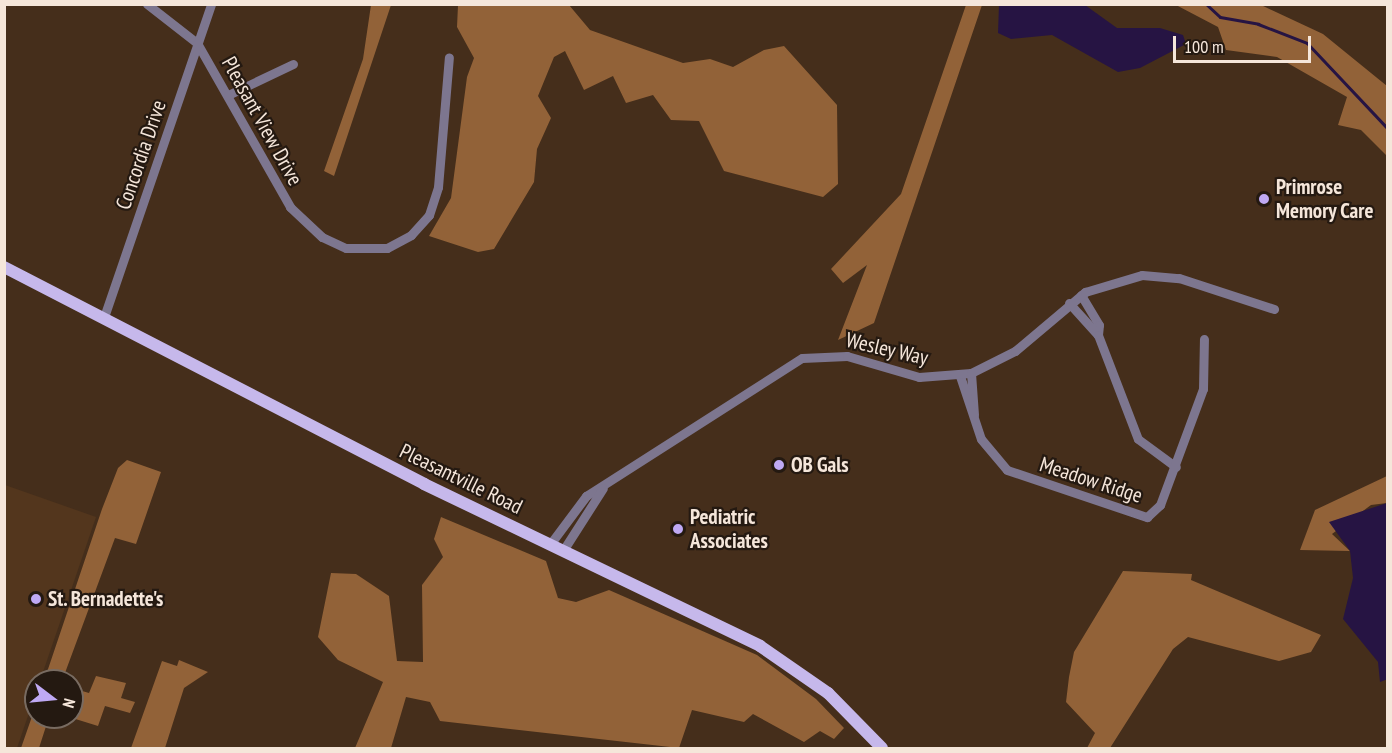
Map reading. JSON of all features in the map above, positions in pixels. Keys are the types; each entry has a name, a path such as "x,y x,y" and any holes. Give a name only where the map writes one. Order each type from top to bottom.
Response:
{"main road":[{"name":"Pleasantville Road","path":"4,267 338,440 564,549 787,662 850,712 882,748"}],"street":[{"name":"Pleasant View Drive","path":"147,4 197,43 228,95 269,177 298,215 333,244 375,250 411,235 435,201 449,57"},
{"name":"Concordia Drive","path":"104,317 211,4"},
{"path":"228,95 293,64"},
{"name":"Wesley Way","path":"551,543 581,500 802,358 847,356 919,377 960,376 1015,351 1081,295 1126,277 1162,275 1274,309"},
{"path":"1081,295 1099,325 1098,335"},
{"path":"1070,303 1098,335 1138,439 1176,467"},
{"name":"Meadow Ridge","path":"970,373 974,414 981,439 1007,470 1141,517 1160,505 1176,467 1203,389 1204,339"},
{"name":"Meadow Ridge","path":"960,376 967,408 974,414"},
{"name":"Wesley Way","path":"564,549 603,488"}],"shaded area":[{"path":"371,5 391,5 334,176 324,171 363,59"},
{"path":"458,5 569,5 590,30 683,63 710,59 733,67 764,50 784,46 837,105 838,184 823,197 724,171 699,121 671,120 653,95 626,103 613,76 584,90 565,51 554,57 538,96 551,118 537,149 534,182 494,249 478,252 429,236 451,198 467,77 474,58 457,27"},
{"path":"966,5 982,5 874,323 838,340 867,265 843,283 831,269 901,194"},
{"path":"999,5 1085,5 1117,28 1160,28 1183,35 1186,44 1140,68 1118,72 1052,35 1011,39 998,33"},
{"path":"1176,5 1261,5 1323,34 1387,86 1387,156 1361,130 1338,125 1347,97 1277,57 1226,50 1218,27"},
{"path":"127,460 161,472 136,544 115,538 66,669 48,669 102,509 118,468"},
{"path":"1387,476 1387,503 1371,505 1332,534 1350,551 1300,550 1315,510"},
{"name":"St. Bernadette's","path":"5,485 96,517 44,669 24,669 24,728 17,748 4,748"},
{"path":"1387,503 1388,679 1380,682 1378,662 1343,619 1353,578 1350,551 1329,522"},
{"path":"441,517 546,561 558,598 576,602 609,590 757,655 816,699 844,728 834,739 820,731 804,742 753,714 744,722 692,710 679,748 440,721 430,702 406,697 391,748 355,748 383,682 338,660 318,637 331,573 356,574 389,596 397,661 423,662 422,585 443,557 434,539"},
{"path":"1123,571 1192,574 1191,580 1321,635 1311,652 1279,661 1188,637 1173,649 1110,748 1087,748 1095,733 1066,702 1074,652"},
{"path":"179,660 208,672 184,688 165,748 131,748 162,661 177,666"},
{"path":"96,676 126,683 121,698 135,702 130,713 105,706 98,726 84,722 84,692 89,693"},
{"path":"28,729 45,729 39,748 21,748"}],"waterway":[{"path":"1206,4 1220,17 1258,24 1307,43 1388,129"}],"place":[{"name":"Primrose Memory Care","path":"1264,199"},
{"name":"OB Gals","path":"779,465"},
{"name":"Pediatric Associates","path":"678,529"},
{"name":"St. Bernadette's","path":"36,599"}]}
